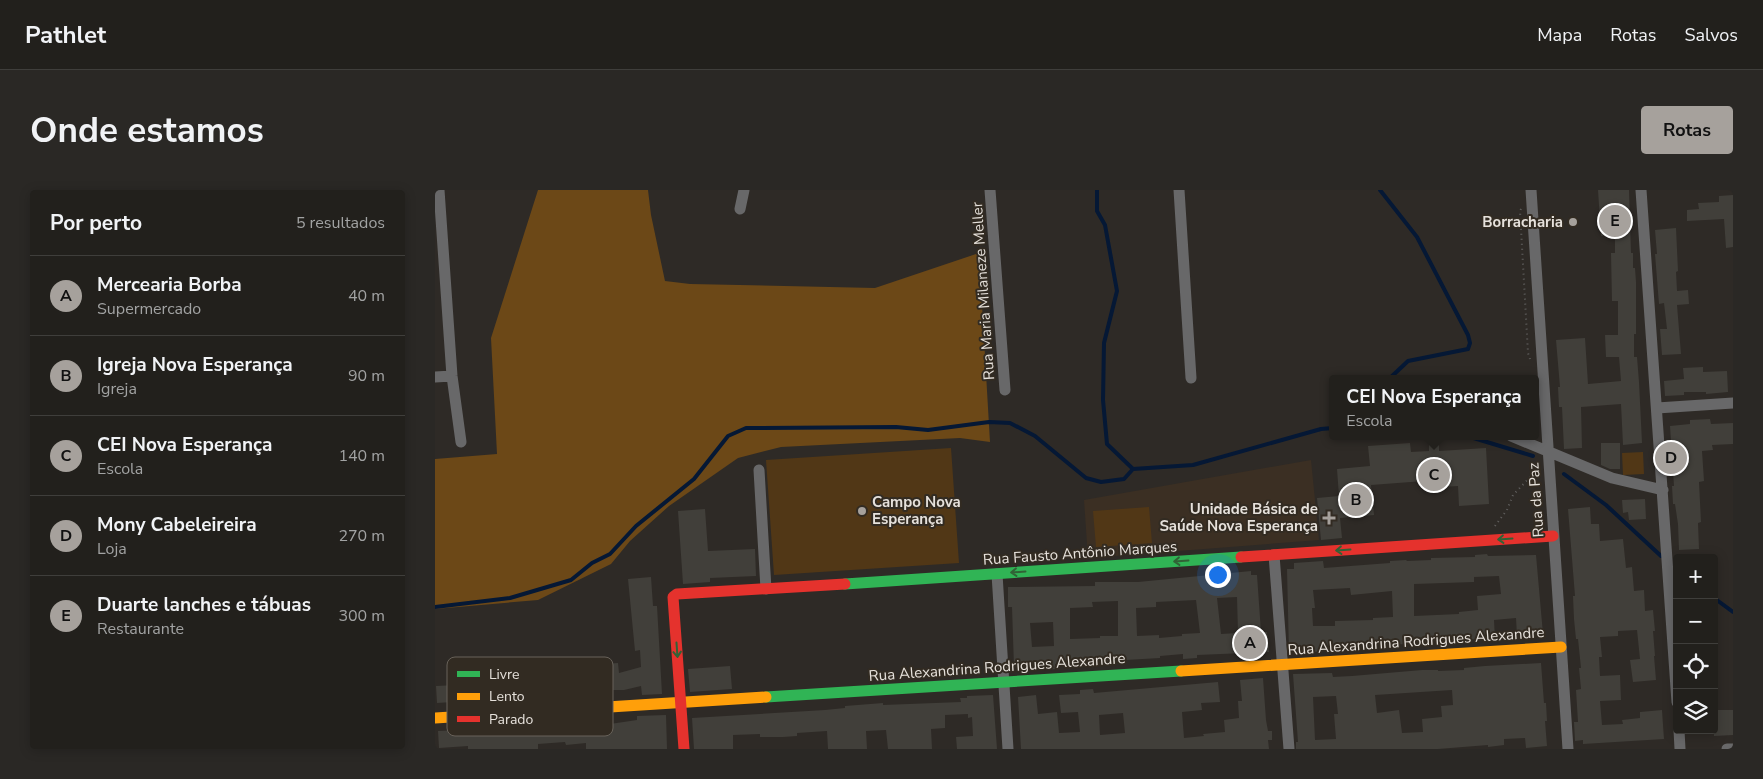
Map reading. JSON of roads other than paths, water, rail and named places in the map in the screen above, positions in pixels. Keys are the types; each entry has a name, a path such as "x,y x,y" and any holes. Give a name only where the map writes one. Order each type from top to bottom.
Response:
{"street":[{"path":"439,190 452,376 461,442"},
{"path":"740,209 744,190"},
{"name":"Rua Maria Milaneze Meller","path":"990,190 1005,390"},
{"path":"1179,190 1191,378"},
{"name":"Rua da Paz","path":"1531,190 1539,375"},
{"path":"1641,190 1676,689"},
{"path":"435,377 452,376"},
{"name":"Rua da Paz","path":"1539,378 1542,448 1553,536 1568,749"},
{"path":"1657,408 1733,403"},
{"path":"1521,440 1612,478 1663,490"},
{"path":"759,470 766,589"},
{"name":"Rua Fausto Antônio Marques","path":"681,702 673,601 673,597 677,594 1553,536"},
{"path":"1274,555 1289,749"},
{"path":"997,574 1008,749"},
{"name":"Rua Alexandrina Rodrigues Alexandre","path":"613,706 1561,647"},
{"path":"681,702 684,749"},
{"path":"1679,734 1680,749"},
{"path":"1727,749 1733,749"}],"waterway":[{"path":"1097,190 1097,211 1105,225 1117,291 1104,343 1103,400 1107,444 1133,469 1193,465 1329,428"},
{"path":"1380,190 1417,237 1468,335 1470,343 1468,349 1408,361 1393,375"},
{"path":"435,607 510,598 571,580 592,563 610,554 636,526 694,479 728,436 746,428 896,427 928,430 989,422 1010,423 1035,436 1086,478 1101,482 1124,479 1133,469"},
{"path":"1480,440 1533,456"},
{"path":"1564,474 1606,505 1661,556"},
{"path":"1715,599 1733,612"}],"place":[{"name":"Duarte lanches e tábuas","path":"1615,221"},
{"name":"Borracharia","path":"1573,222"},
{"name":"Mony Cabeleireira","path":"1671,458"},
{"name":"CEI Nova Esperança","path":"1434,475"},
{"name":"Igreja Nova Esperança","path":"1356,500"},
{"name":"Campo Nova Esperança","path":"862,511"},
{"name":"Unidade Básica de Saúde Nova Esperança","path":"1329,518"},
{"name":"Mercearia Borba","path":"1250,643"}]}
